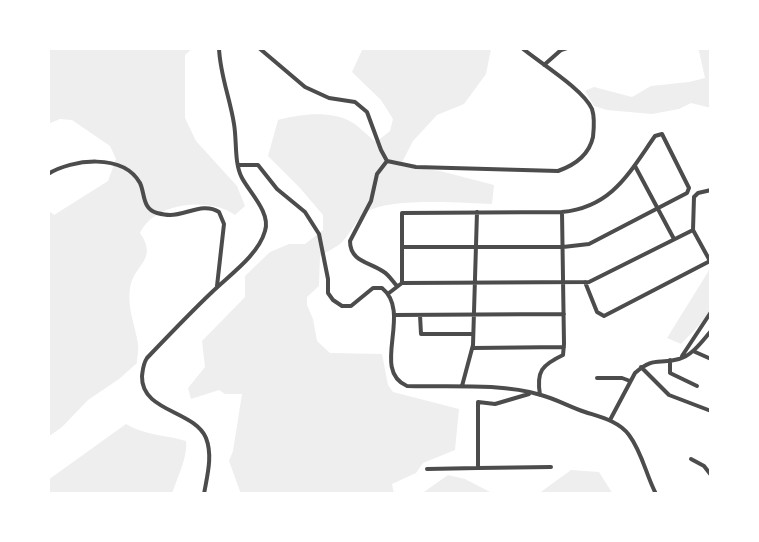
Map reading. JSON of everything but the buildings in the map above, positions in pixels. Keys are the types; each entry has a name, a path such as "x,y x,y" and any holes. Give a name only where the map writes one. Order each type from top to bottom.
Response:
{"street":[{"path":"204,494 210,461 206,437 196,425 146,394 142,382 143,367 147,358 240,267 266,231 265,219 258,203 241,177 235,124 220,65 219,48"},
{"path":"259,48 304,87 329,98 355,102 367,112 387,161 416,167 558,171 572,166 583,157 592,142 595,125 591,109 580,93 522,48"},
{"path":"544,66 561,50 567,48"},
{"path":"402,247 563,247 589,244 687,193 689,188 662,134 655,136 618,187 608,196 576,211 402,213 402,247 402,283"},
{"path":"387,161 377,174 371,201 350,241 350,248 355,257 384,272 397,286"},
{"path":"48,174 69,164 112,162 129,172 140,183 144,202 153,212 171,215 205,208 219,212 224,224 217,287"},
{"path":"238,165 258,165 277,189 304,212 319,234 328,279 328,293 333,300 342,306 351,306 373,288 382,288 389,293 394,303 392,367 395,377 401,384 407,386 462,386 532,393 610,420 629,435 656,494"},
{"path":"634,165 674,239"},
{"path":"585,282 597,312 604,316 710,261 693,230 694,197 698,193 711,190"},
{"path":"462,386 473,348 477,212"},
{"path":"540,395 538,382 540,371 550,361 563,356 562,212"},
{"path":"389,293 402,283 590,282 693,230"},
{"path":"680,359 711,312"},
{"path":"394,315 564,314"},
{"path":"420,315 421,334 473,334"},
{"path":"610,420 630,381 641,367 648,362 680,359 711,330"},
{"path":"473,348 564,347"},
{"path":"692,350 711,359"},
{"path":"670,360 670,374 697,386"},
{"path":"641,367 669,395 711,411"},
{"path":"597,378 622,378 630,381"},
{"path":"478,468 478,402 495,404 532,393"},
{"path":"691,459 704,466 711,475"},
{"path":"427,469 551,467"}],"shaded area":[{"path":"48,48 193,48 185,55 185,118 196,141 237,186 245,206 235,215 211,206 183,206 170,209 147,223 140,233 145,242 146,256 132,280 129,295 138,344 137,363 119,379 88,400 62,427 48,437 48,210 54,215 108,181 116,159 110,146 72,120 60,119 48,124"},
{"path":"363,48 491,49 486,74 464,104 437,115 413,141 400,166 440,171 494,185 492,204 446,202 392,204 367,212 341,243 320,256 319,286 307,297 317,341 330,353 382,354 388,385 393,392 459,409 455,450 423,463 416,473 392,484 394,494 241,494 229,461 233,451 242,394 225,394 219,390 191,399 188,388 205,367 202,341 245,297 245,276 270,252 289,244 305,244 323,230 323,215 268,156 278,120 306,115 336,116 353,123 376,142 390,131 393,119 381,100 352,72"},
{"path":"695,48 711,48 711,108 691,103 679,109 652,114 607,110 594,106 585,91 594,87 632,97 651,86 705,78 699,51"},
{"path":"711,263 711,313 681,344 667,338 708,272"},
{"path":"126,424 148,433 186,441 184,461 172,494 48,494 48,480"},
{"path":"571,470 599,472 613,494 538,494"},
{"path":"448,475 465,479 494,494 421,494"}]}
